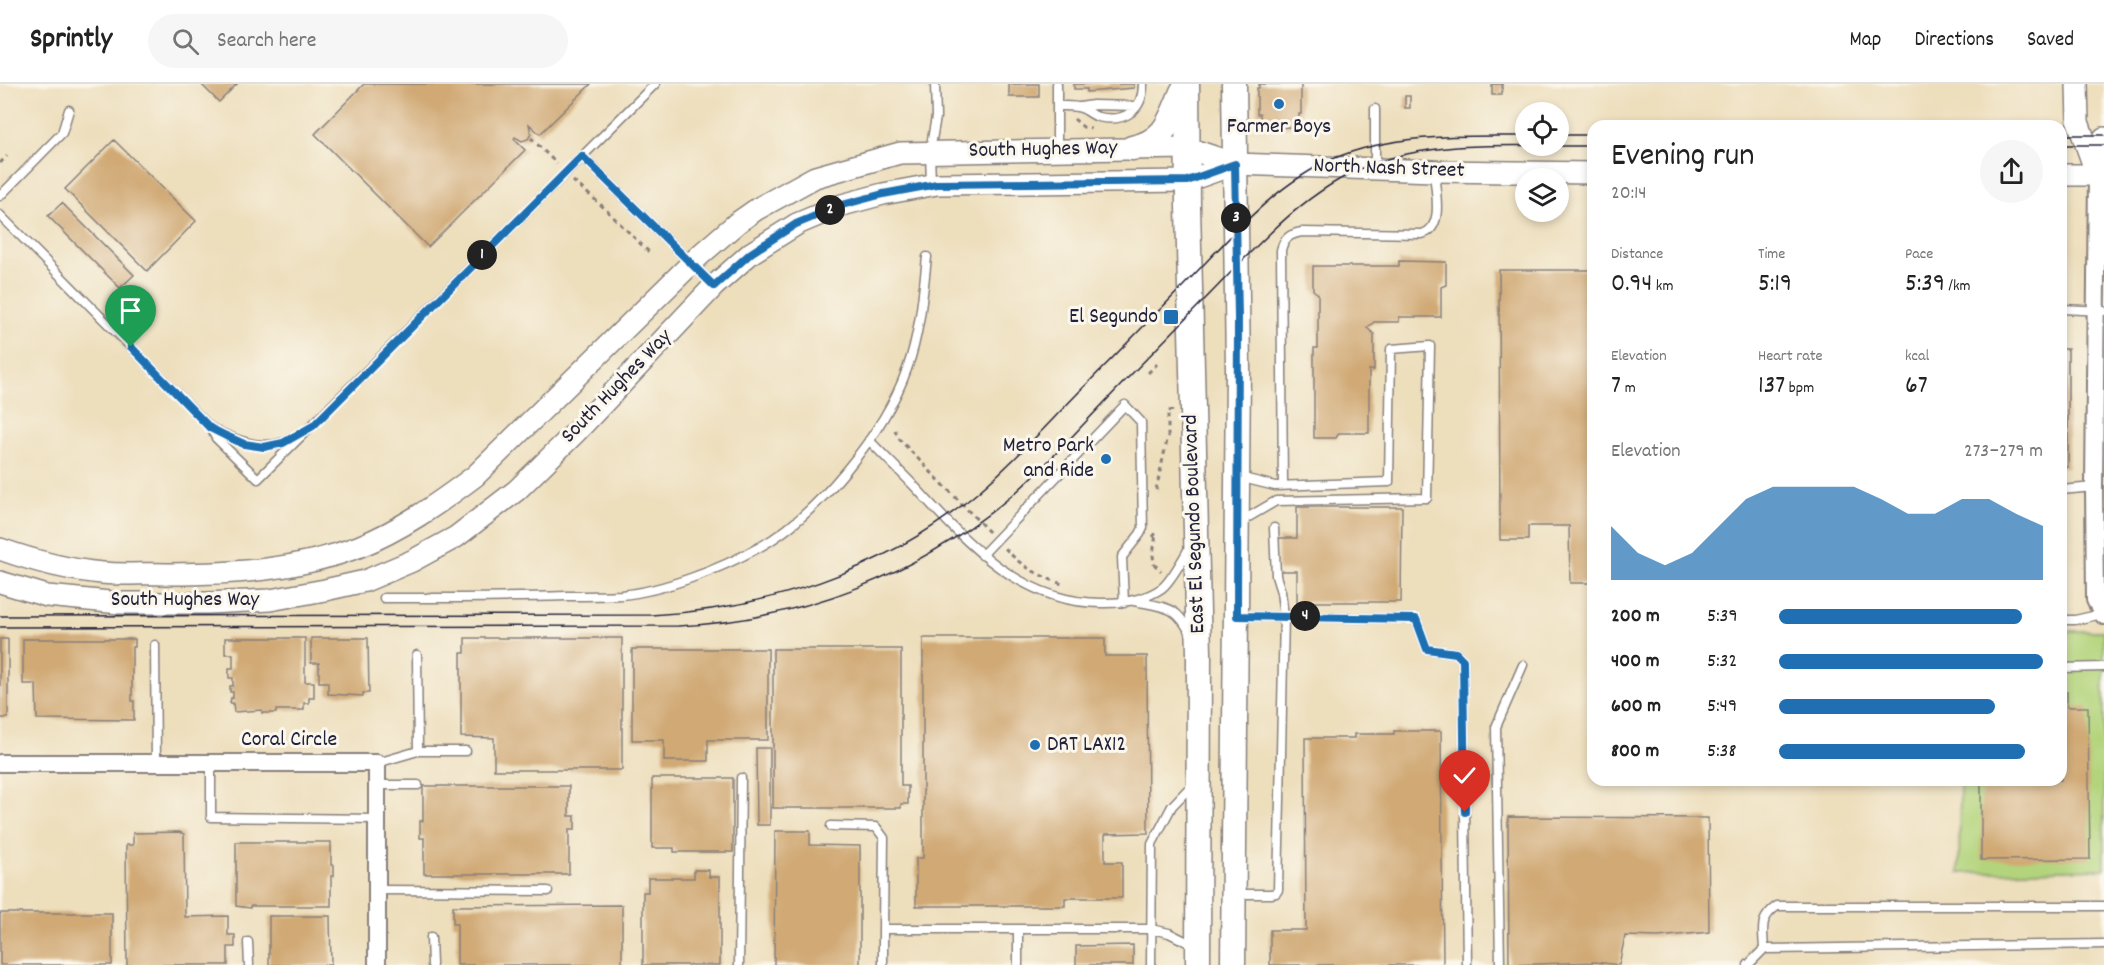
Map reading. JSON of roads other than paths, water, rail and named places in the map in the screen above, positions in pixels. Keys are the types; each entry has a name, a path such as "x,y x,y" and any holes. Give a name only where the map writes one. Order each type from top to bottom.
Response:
{"main road":[{"path":"1132,148 1144,146 1167,127 1186,84"},
{"name":"East El Segundo Boulevard","path":"1186,84 1199,653 1198,957"},
{"name":"East El Segundo Boulevard","path":"1233,965 1238,317 1234,84"}],"street":[{"path":"2077,84 2078,122 2101,175"},
{"path":"2103,615 2096,600 2094,487 2099,357 2101,175 2104,138"},
{"name":"South Hughes Way","path":"0,549 26,558 101,573 212,574 265,570 323,559 360,546 408,522 438,504 475,476 691,263 737,223 757,209 815,177 900,153 1187,148"},
{"name":"North Nash Street","path":"1187,148 1235,164 1434,171 1587,172"},
{"name":"South Hughes Way","path":"0,582 47,596 120,603 208,603 270,600 325,590 374,577 412,561 456,537 517,490 575,433 714,286 751,253 796,224 842,205 931,185 1187,181 1235,164"},
{"path":"2067,175 2101,175"},
{"name":"Coral Circle","path":"0,763 376,763"},
{"path":"376,763 377,965"}],"lane":[{"path":"0,215 258,479 655,84"},
{"path":"931,185 930,152 936,117 934,84"},
{"path":"1057,84 1057,149"},
{"path":"1057,106 1080,107 1097,117 1130,115 1143,96 1143,84"},
{"path":"1375,109 1375,169"},
{"path":"0,196 62,133 69,110"},
{"path":"582,156 714,286"},
{"path":"1284,485 1281,262 1283,242 1288,236 1302,232 1422,234 1428,232 1434,228 1436,220 1434,171"},
{"path":"384,598 622,595 680,581 759,548 790,526 821,498 869,440 907,369 920,319 927,257"},
{"path":"2067,309 2100,311"},
{"path":"1237,476 1275,486 1389,482 1391,349 1430,346 1427,498 1276,501 1237,524"},
{"path":"982,555 1125,405 1141,423 1143,528 1122,557 1124,603"},
{"path":"210,428 244,444 264,447 289,440 313,426"},
{"path":"869,440 936,511 982,555 1017,580 1045,594 1094,603 1134,601 1162,588 1196,539"},
{"path":"2067,489 2094,487"},
{"path":"1233,894 1271,894 1278,890 1284,616 1276,576 1274,528"},
{"path":"1134,601 1171,609 1177,613 1187,627 1199,653"},
{"path":"2067,620 2103,615"},
{"path":"1237,616 1416,619 1427,649 1456,653 1463,660 1467,965"},
{"path":"155,645 156,763"},
{"path":"417,655 418,751"},
{"path":"1500,965 1496,727 1522,665"},
{"path":"2067,668 2104,667"},
{"path":"376,763 418,751 466,750"},
{"path":"211,763 211,817 376,819"},
{"path":"739,965 741,778"},
{"path":"1150,965 1152,844 1172,807 1198,778"},
{"path":"376,785 418,784"},
{"path":"831,826 876,827 884,838 883,965"},
{"path":"376,890 548,891"},
{"path":"1764,949 1763,923 1767,914 1777,906 2104,906"},
{"path":"883,929 1151,929 1169,933 1198,957"},
{"path":"1018,929 1018,965"},
{"path":"431,937 432,965"},
{"path":"248,942 249,965"},
{"path":"1748,965 1764,949 2104,944"}],"tram line":[{"path":"1569,135 1587,135"},
{"path":"2067,135 2104,135"},
{"path":"0,616 651,615 737,605 779,595 860,566 898,547 935,525 970,499 1026,448 1236,231 1292,182 1335,158 1381,144 1453,136 1515,136"},
{"path":"0,627 678,626 724,622 815,603 858,588 900,569 940,547 978,522 1015,493 1263,240 1322,190 1367,166 1421,151 1507,145 1587,146"},
{"path":"2067,145 2104,145"}],"place":[{"name":"Farmer Boys","path":"1279,104"},
{"name":"El Segundo","path":"1171,317"},
{"name":"Metro Park and Ride","path":"1106,459"},
{"name":"DRT LAX12","path":"1035,745"}]}
